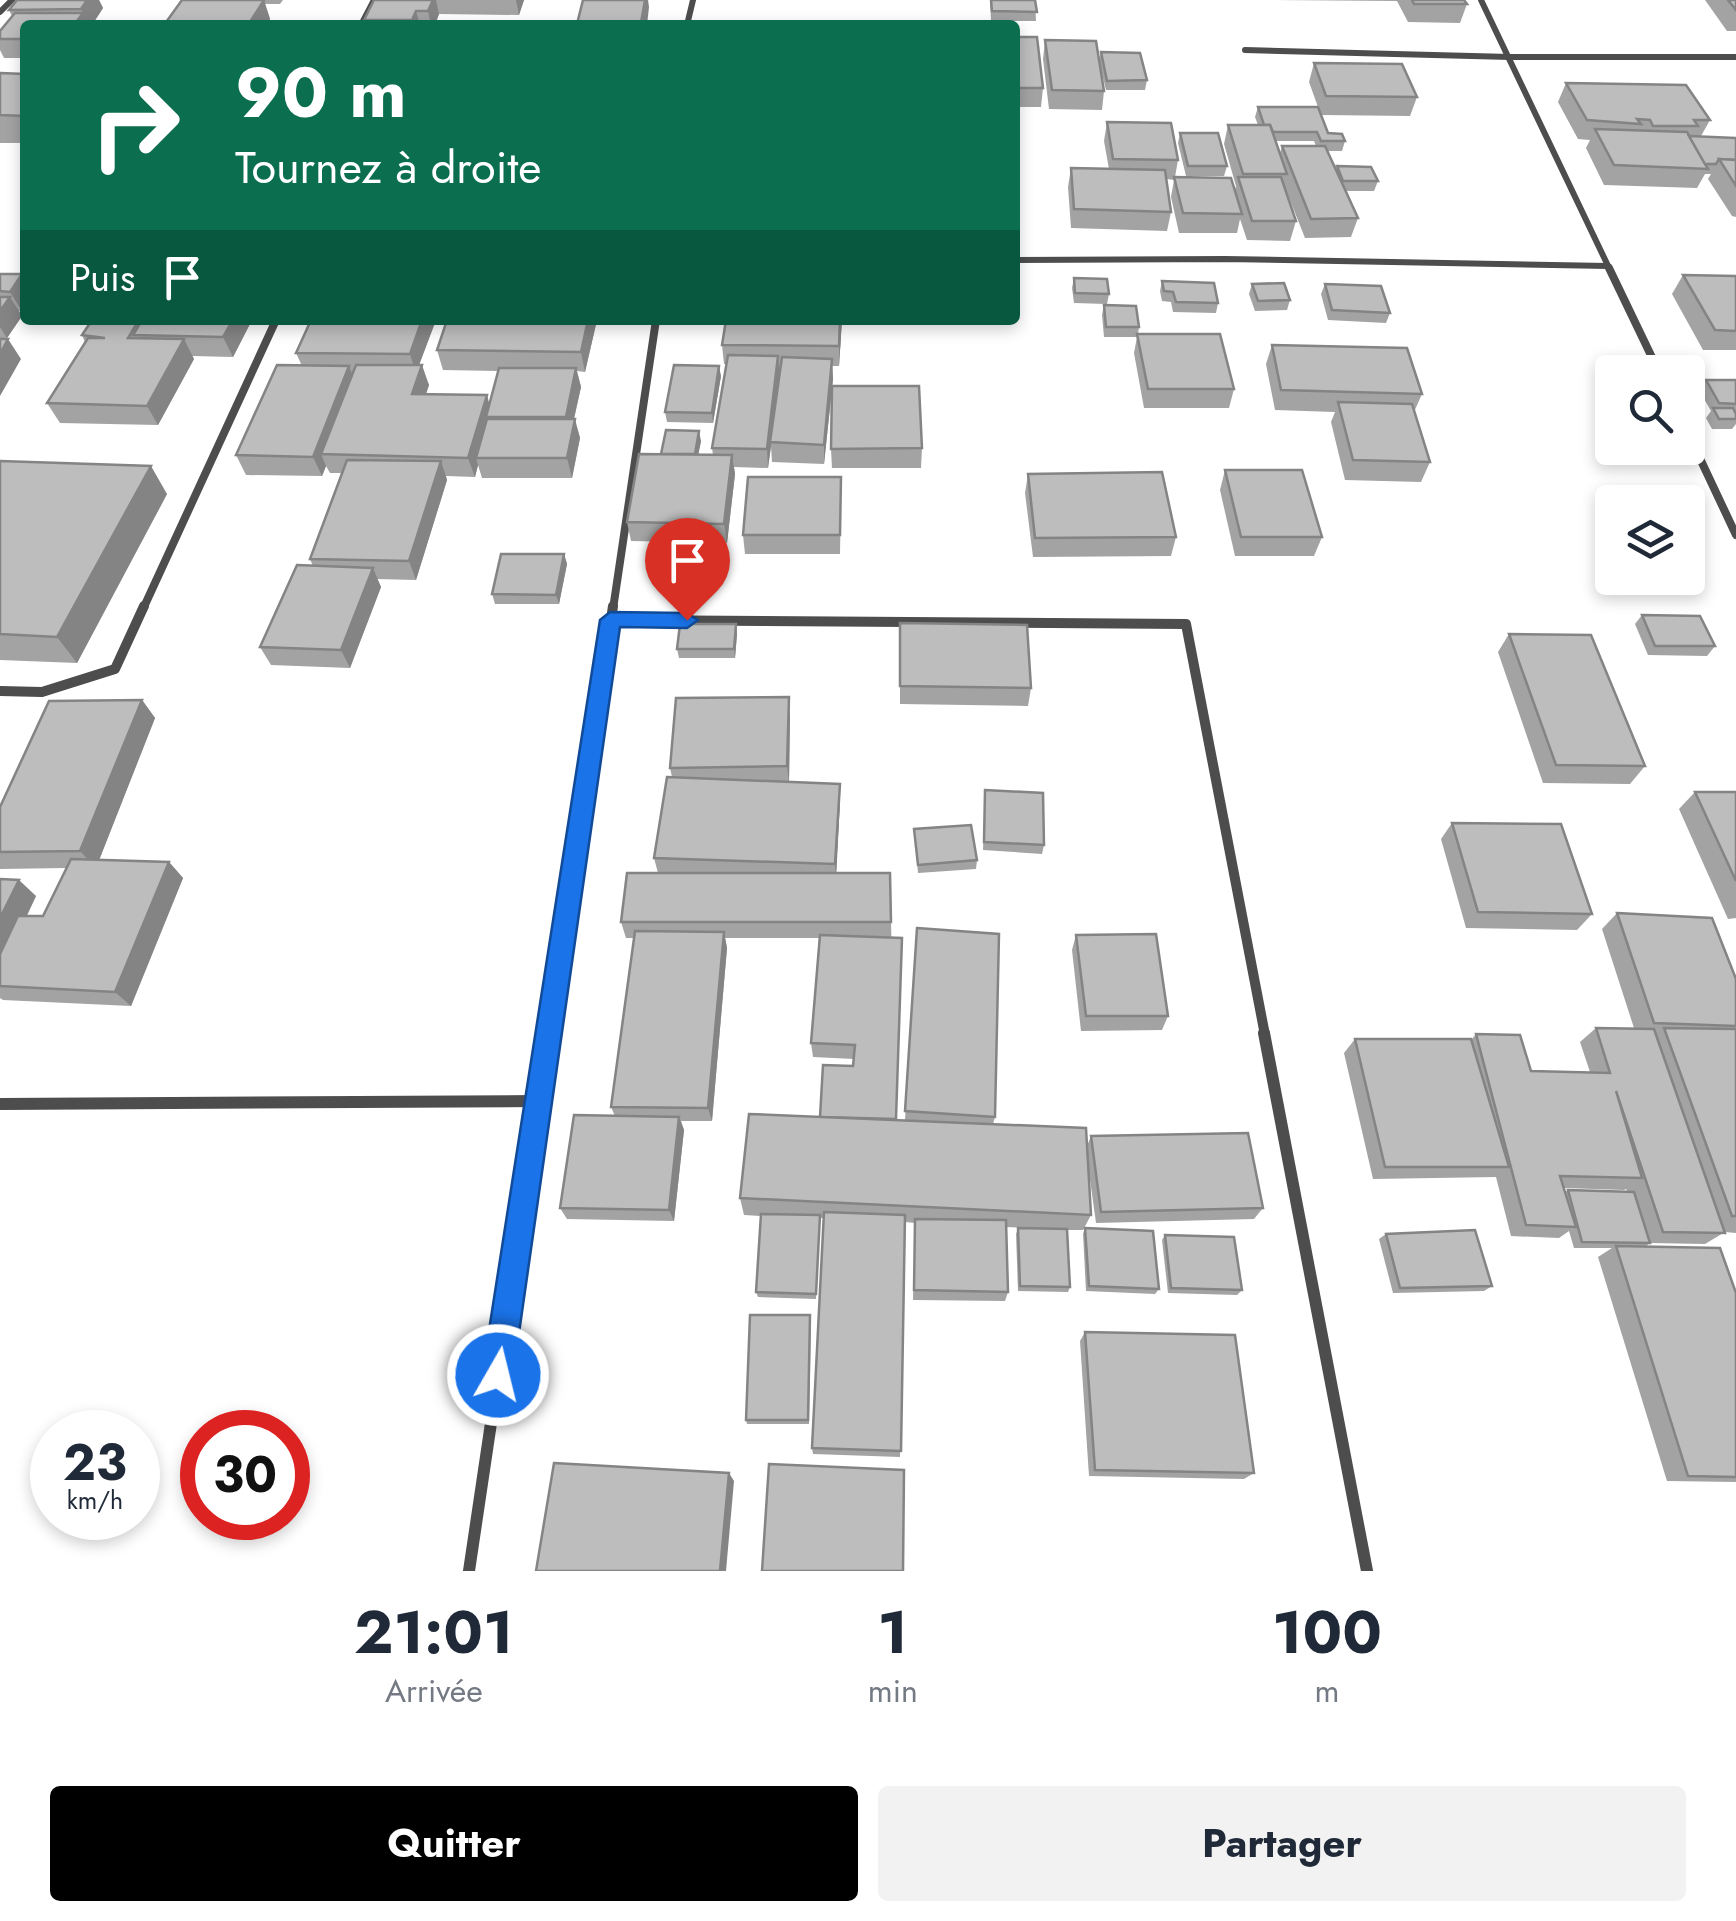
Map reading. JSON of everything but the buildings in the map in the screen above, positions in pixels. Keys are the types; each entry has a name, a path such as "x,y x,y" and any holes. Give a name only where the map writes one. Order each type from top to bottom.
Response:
{"street":[{"path":"0,12 12,0"},
{"path":"1481,0 1651,355"},
{"path":"1246,50 1736,58"},
{"path":"1020,260 1225,258 1608,266"},
{"path":"0,691 42,692 114,669 274,325"},
{"path":"469,1571 655,325"},
{"path":"1704,465 1736,534"},
{"path":"610,620 1186,624 1367,1571"},
{"path":"0,1104 538,1101"}],"route":[{"path":"498,1375 610,620 687,620"}]}
